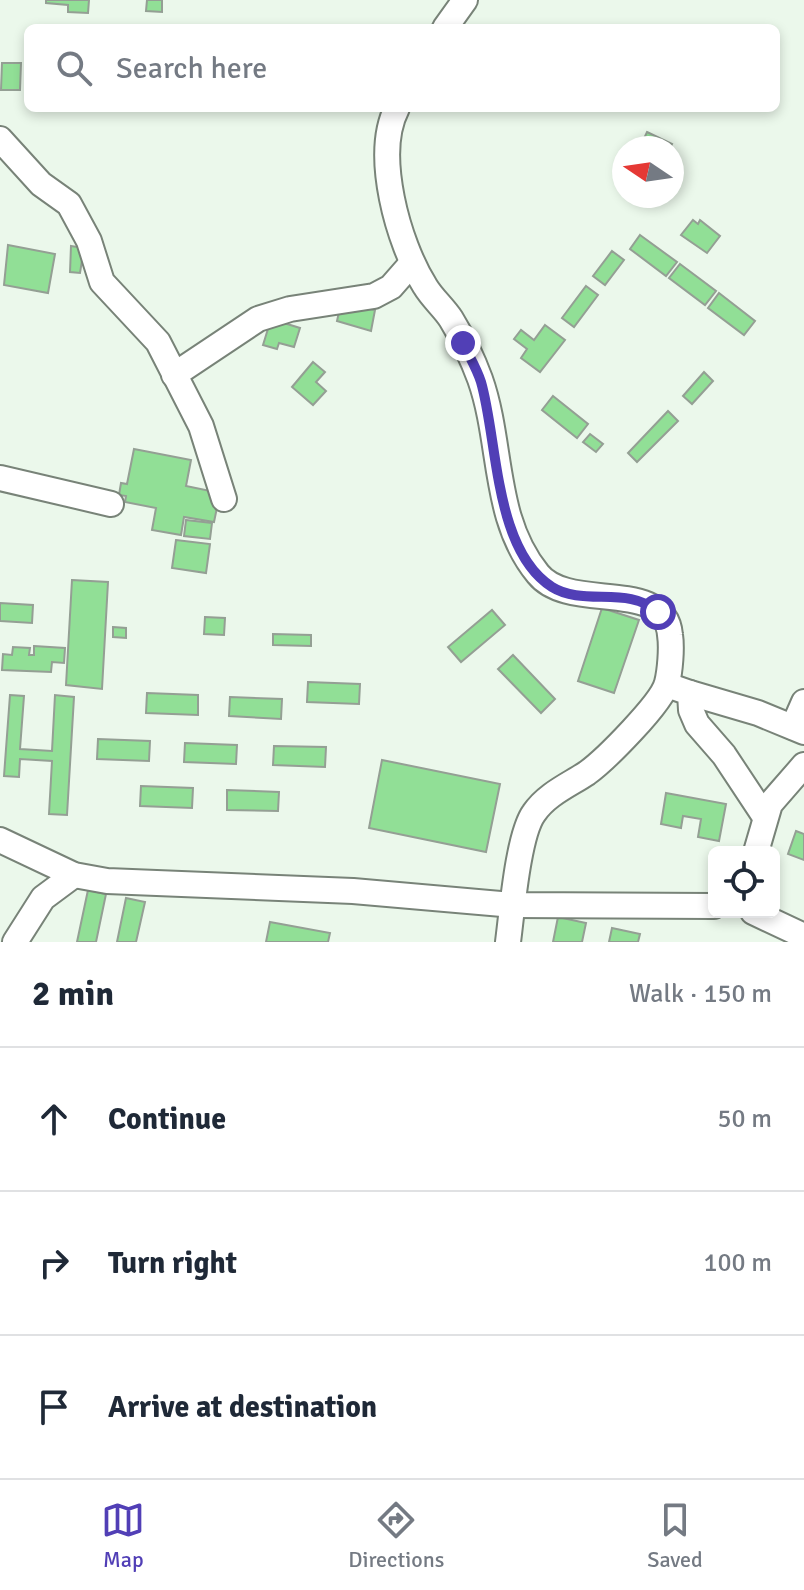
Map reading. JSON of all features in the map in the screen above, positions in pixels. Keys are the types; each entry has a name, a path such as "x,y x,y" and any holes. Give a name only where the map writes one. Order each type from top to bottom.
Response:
{"lane":[{"path":"448,24 465,0"},
{"path":"395,112 386,133 385,151 394,201 412,263 426,289 451,319 480,380 507,517 520,546 538,576 569,595 631,599 650,605 658,612 670,634 678,689 697,724 724,755 765,817"},
{"path":"0,139 41,184 69,204 89,241 102,282 158,342 201,426 224,499"},
{"path":"174,375 258,319 290,309 374,296 391,287 412,263"},
{"path":"0,478 111,504"},
{"path":"678,689 798,730 804,702"},
{"path":"508,942 528,823 536,810 614,750 678,689"},
{"path":"758,846 765,817 778,791 804,765"},
{"path":"0,840 74,875 107,881 353,891 513,905 708,906"},
{"path":"15,942 43,898 74,875"},
{"path":"766,918 804,936"}],"building":[{"path":"46,0 89,0 88,13 68,12 68,5 46,3"},
{"path":"147,0 162,0 162,12 146,11"},
{"path":"2,63 21,63 20,90 1,90"},
{"path":"693,220 698,224 700,220 720,236 707,253 681,235"},
{"path":"640,235 677,262 666,276 630,249"},
{"path":"8,245 55,254 48,293 4,285"},
{"path":"71,246 84,248 80,273 70,272"},
{"path":"612,251 624,260 605,285 593,276"},
{"path":"680,264 716,291 705,305 669,278"},
{"path":"586,286 598,295 574,327 562,318"},
{"path":"719,293 755,321 744,335 708,308"},
{"path":"341,303 375,310 371,331 337,321"},
{"path":"271,319 300,328 294,347 279,343 277,349 263,345"},
{"path":"545,325 565,340 540,372 521,358 527,349 514,339 521,330 534,340"},
{"path":"313,362 325,372 316,382 326,391 313,405 292,387"},
{"path":"704,372 713,381 692,404 683,396"},
{"path":"553,396 588,424 577,438 542,410"},
{"path":"668,411 678,421 637,462 628,453"},
{"path":"590,434 603,444 596,452 583,442"},
{"path":"134,449 191,460 186,486 220,493 214,522 184,517 181,535 152,530 156,508 125,502 126,496 119,495 121,483 127,484"},
{"path":"186,520 212,523 210,539 184,536"},
{"path":"176,540 210,544 206,573 172,568"},
{"path":"72,580 108,582 102,689 66,685"},
{"path":"0,603 33,605 32,623 0,621"},
{"path":"602,608 639,620 614,693 578,681"},
{"path":"492,610 505,625 461,662 448,647"},
{"path":"205,617 225,618 224,635 204,634"},
{"path":"113,627 126,628 126,638 113,637"},
{"path":"273,634 311,635 311,646 273,645"},
{"path":"34,646 65,648 64,663 52,662 51,672 2,670 3,654 12,655 13,647 30,648 29,655 34,655"},
{"path":"513,655 555,699 541,713 498,669"},
{"path":"308,682 360,684 359,704 307,702"},
{"path":"147,693 198,695 198,715 146,713"},
{"path":"10,695 24,696 20,749 52,751 55,695 74,697 67,815 49,814 52,761 20,759 19,777 4,776"},
{"path":"230,697 282,699 281,719 229,716"},
{"path":"98,739 150,741 149,761 97,759"},
{"path":"185,743 237,745 236,764 184,762"},
{"path":"274,746 326,747 325,767 273,765"},
{"path":"382,760 500,784 486,852 369,828"},
{"path":"141,786 193,788 192,808 140,806"},
{"path":"227,790 279,792 278,811 227,810"},
{"path":"666,793 726,804 719,841 698,837 701,819 683,816 681,828 661,824"},
{"path":"796,831 804,834 804,860 788,854"},
{"path":"88,890 106,894 96,942 77,942"},
{"path":"126,898 145,902 136,942 117,942"},
{"path":"558,917 586,923 582,942 553,942"},
{"path":"270,922 330,933 328,942 266,942"},
{"path":"612,928 640,934 638,942 609,942"}],"route":[{"path":"463,343 480,380 487,407 507,517 538,576 569,595 631,599 650,605 658,612"}]}
